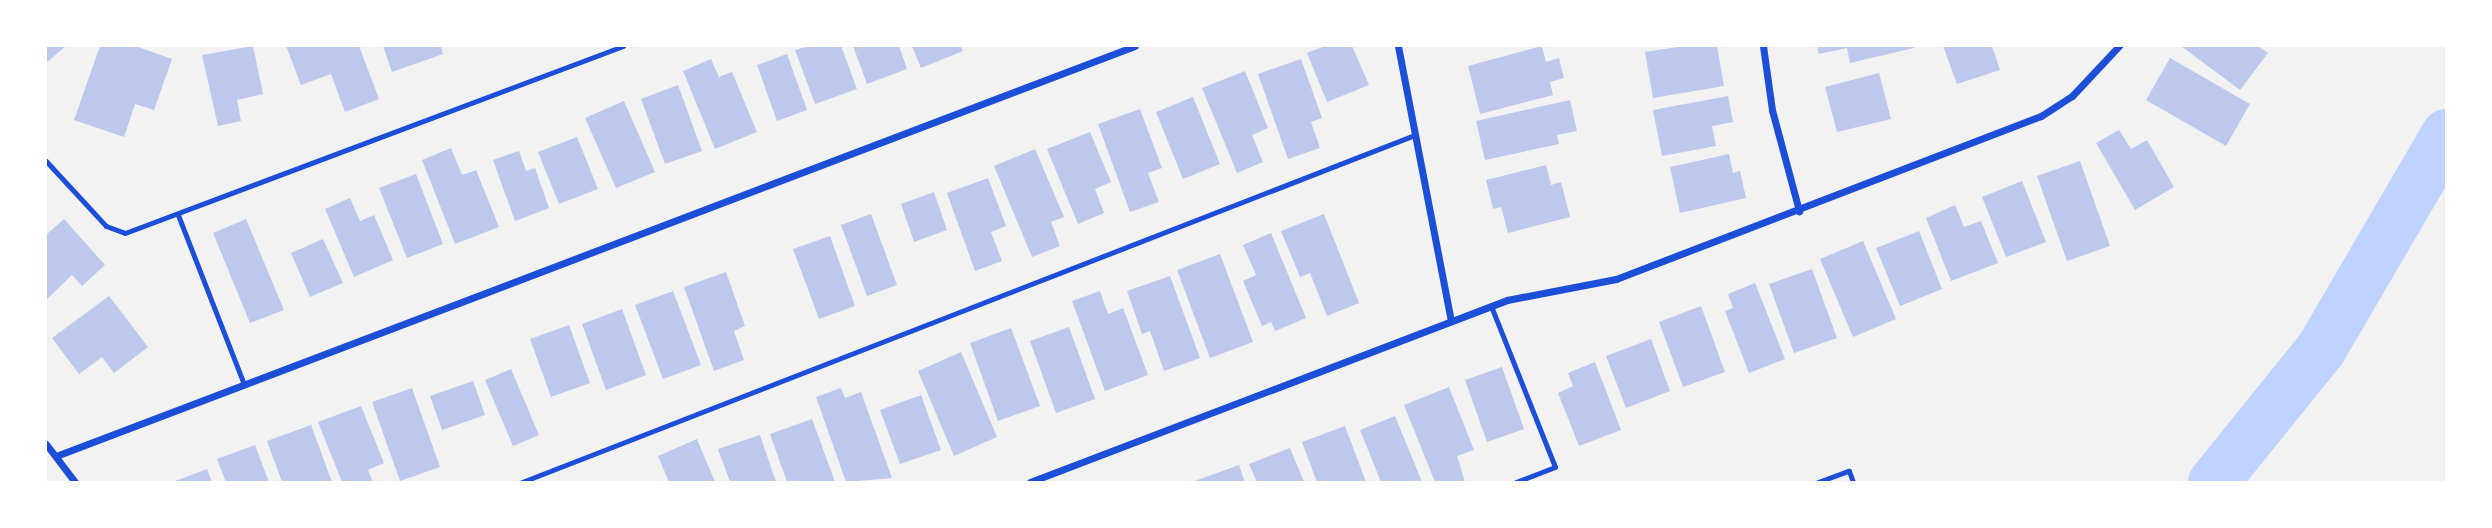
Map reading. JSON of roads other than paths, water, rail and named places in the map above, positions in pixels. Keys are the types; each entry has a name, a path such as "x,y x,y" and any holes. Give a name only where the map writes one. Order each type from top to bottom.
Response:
{"street":[{"path":"56,456 1135,46"},
{"path":"1398,46 1451,321"},
{"path":"1762,46 1772,110 1799,211"},
{"path":"1030,482 1507,300 1616,279 2041,116 2073,96 2119,46"},
{"path":"46,444 75,482"}],"lane":[{"path":"46,161 106,226 125,233 623,46"},
{"path":"522,482 1415,135"},
{"path":"178,215 244,384"},
{"path":"1491,306 1555,467 1516,482"},
{"path":"1818,482 1849,471 1853,482"}],"waterway":[{"path":"2213,482 2321,348 2446,134"}]}
